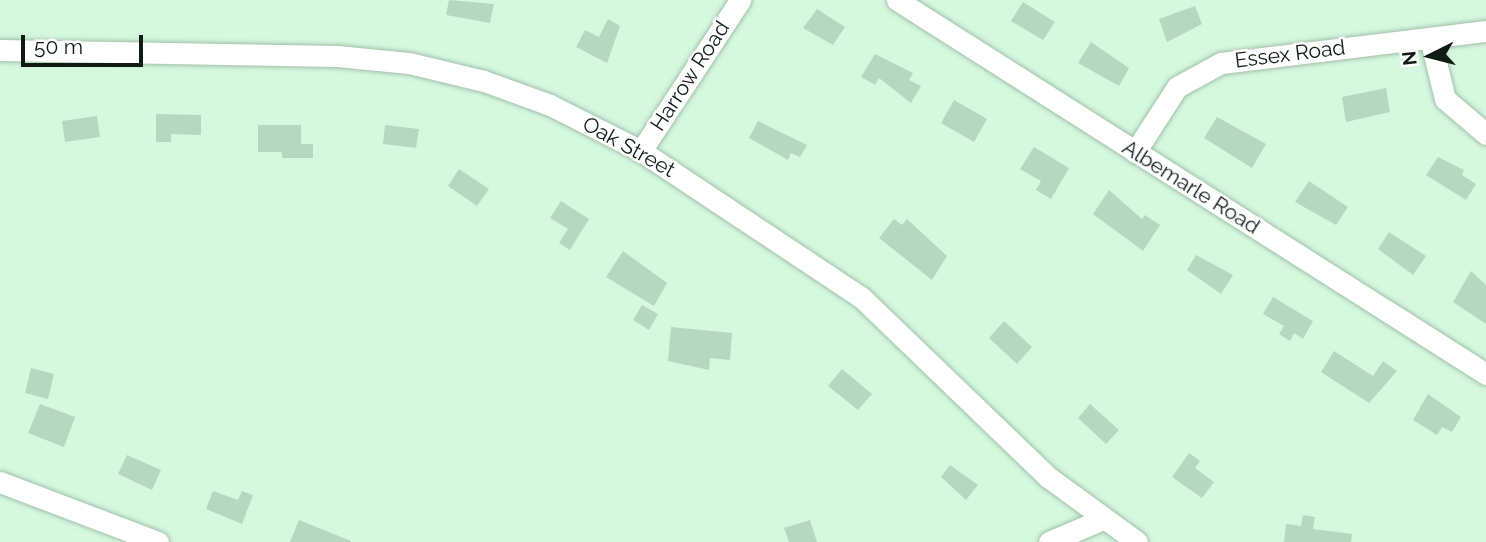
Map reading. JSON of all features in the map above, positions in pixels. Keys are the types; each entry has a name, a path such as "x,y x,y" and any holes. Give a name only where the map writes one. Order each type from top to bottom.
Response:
{"street":[{"name":"Harrow Road","path":"641,151 740,0"},
{"name":"Albemarle Road","path":"897,0 1486,374"},
{"name":"Essex Road","path":"1135,152 1177,88 1211,67 1486,31"},
{"path":"1430,38 1445,99 1486,134"},
{"name":"Oak Street","path":"0,50 337,56 409,63 484,81 550,105 641,151 861,297 1048,477 1136,542"},
{"path":"0,482 158,542"},
{"path":"1049,542 1103,519"}],"building":[{"path":"449,0 494,4 490,23 446,15"},
{"path":"1023,2 1055,22 1043,40 1011,21"},
{"path":"1195,6 1202,24 1167,42 1159,19"},
{"path":"817,9 845,27 833,45 803,28"},
{"path":"608,19 620,26 607,63 576,47 585,30 599,37"},
{"path":"1091,42 1129,68 1119,86 1078,63"},
{"path":"875,54 913,73 909,80 921,86 911,103 879,78 875,85 861,77"},
{"path":"1386,88 1390,112 1346,122 1342,97"},
{"path":"954,100 987,119 974,142 941,123"},
{"path":"156,114 201,115 201,135 171,134 171,142 156,142"},
{"path":"97,116 100,137 65,142 62,121"},
{"path":"1217,117 1266,144 1252,168 1204,138"},
{"path":"758,121 807,145 800,157 791,153 788,160 749,138"},
{"path":"258,125 301,125 301,144 313,144 313,158 282,158 282,152 258,152"},
{"path":"385,125 419,129 416,148 383,144"},
{"path":"1034,147 1069,168 1051,199 1036,190 1041,181 1020,169"},
{"path":"1438,157 1464,170 1462,175 1476,184 1466,200 1426,175"},
{"path":"459,169 489,189 477,206 448,186"},
{"path":"1309,181 1348,207 1336,225 1295,202"},
{"path":"1109,190 1142,219 1145,215 1160,225 1143,251 1093,214"},
{"path":"561,201 589,219 570,250 559,243 568,229 550,218"},
{"path":"894,219 902,225 907,219 947,256 932,280 879,238"},
{"path":"1389,232 1426,256 1413,275 1378,249"},
{"path":"623,251 667,283 654,306 606,277"},
{"path":"1196,255 1233,275 1221,294 1187,270"},
{"path":"1471,271 1486,285 1486,324 1453,302"},
{"path":"1273,297 1313,321 1303,339 1294,333 1290,341 1279,334 1284,326 1263,314"},
{"path":"642,305 658,314 649,330 633,320"},
{"path":"1004,321 1032,347 1017,364 989,338"},
{"path":"671,327 732,333 730,360 710,358 709,370 668,361"},
{"path":"1334,351 1373,376 1383,361 1397,371 1369,403 1321,372"},
{"path":"31,368 54,374 48,399 25,393"},
{"path":"842,369 872,394 858,410 828,386"},
{"path":"1428,394 1461,417 1452,432 1442,427 1437,435 1413,420"},
{"path":"40,404 75,417 64,447 28,433"},
{"path":"1090,404 1119,430 1106,444 1078,418"},
{"path":"1189,453 1200,461 1195,468 1214,482 1202,498 1172,477"},
{"path":"127,455 161,470 152,490 118,474"},
{"path":"950,465 978,485 966,500 941,477"},
{"path":"213,491 238,500 242,491 253,495 242,524 206,509"},
{"path":"1303,515 1315,517 1313,529 1352,534 1351,542 1284,542 1286,524 1301,526"},
{"path":"299,520 351,541 351,542 290,542"},
{"path":"810,520 817,542 789,542 784,528"}]}
